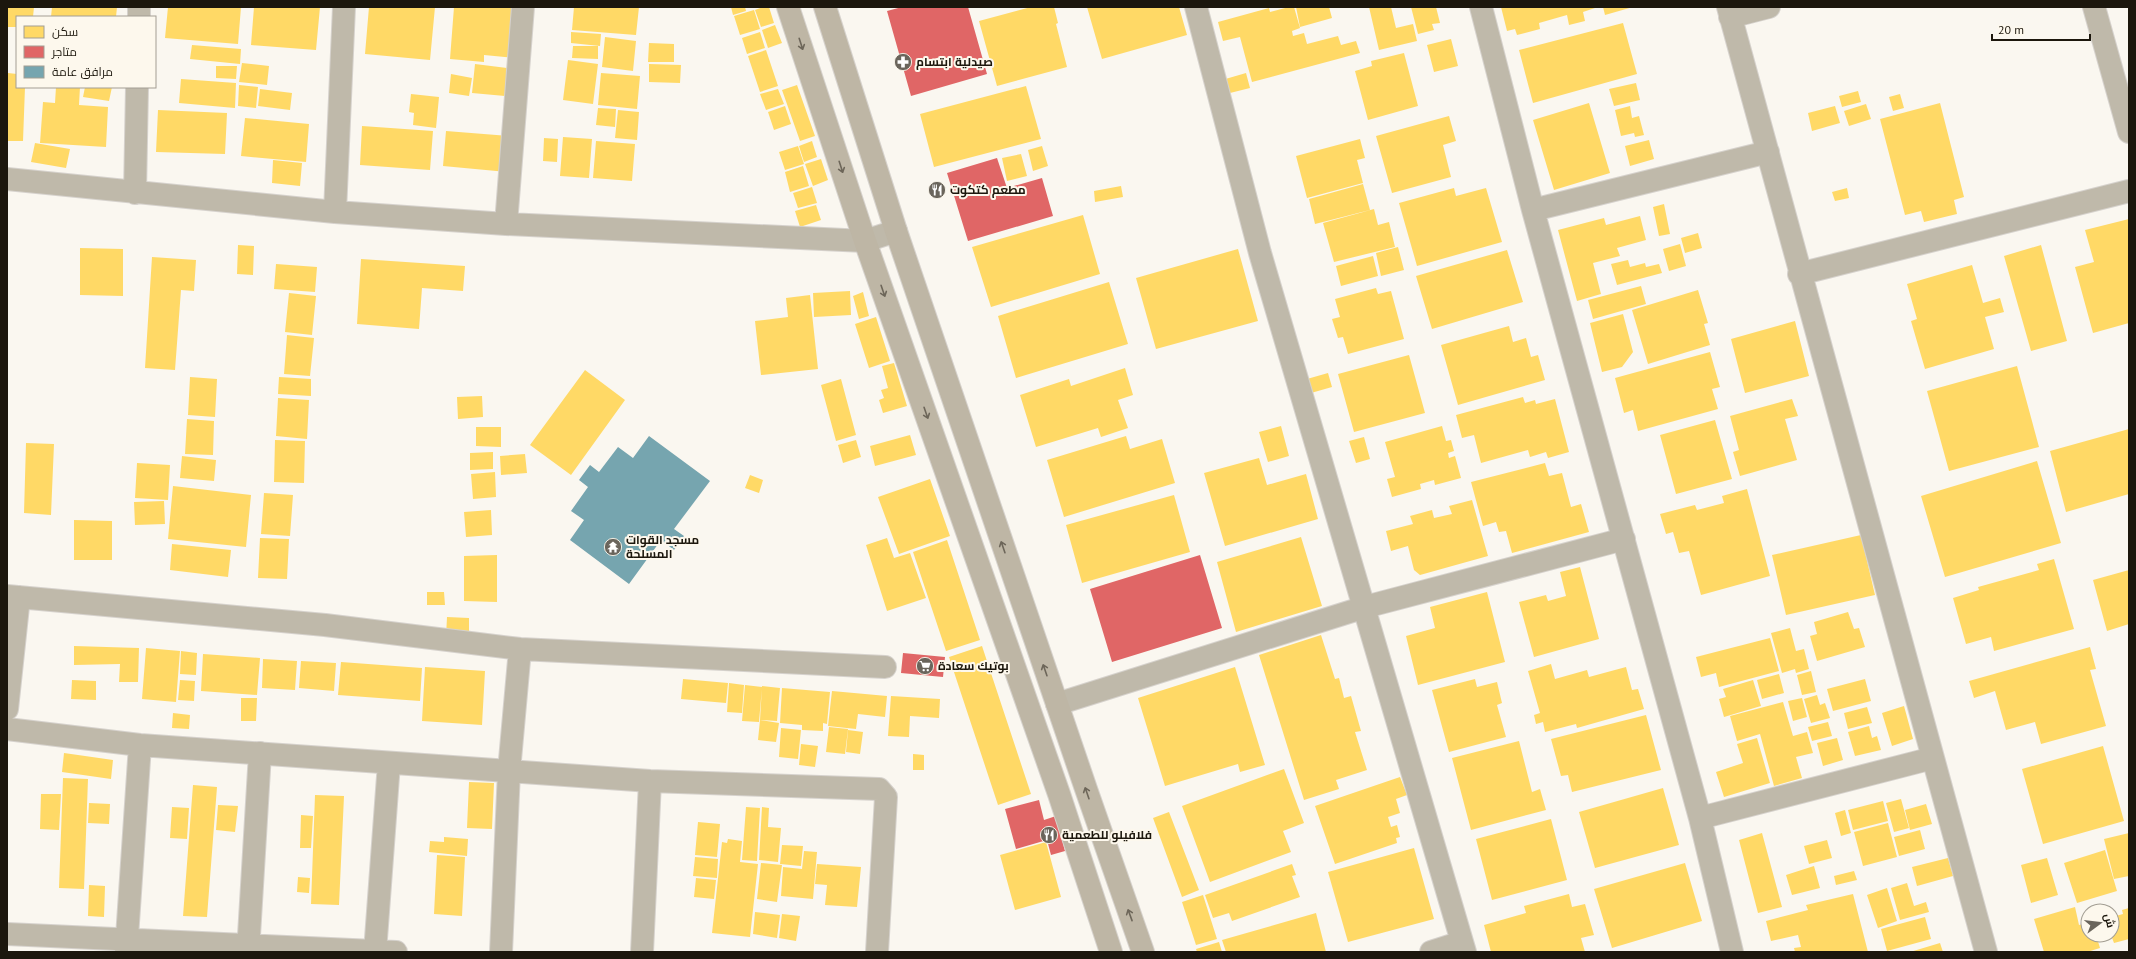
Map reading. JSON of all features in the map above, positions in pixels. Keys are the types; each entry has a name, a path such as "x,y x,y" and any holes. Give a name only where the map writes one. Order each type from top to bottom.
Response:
{"main road":[{"path":"788,7 866,241 1060,794 1111,952"},
{"path":"825,7 896,231 1143,952"}],"street":[{"path":"335,212 344,7"},
{"path":"506,224 524,7"},
{"path":"1196,7 1260,253 1464,947 1431,952"},
{"path":"1481,7 1534,210 1700,818 1732,952"},
{"path":"1769,7 1729,12 1768,152 1799,274 1986,952"},
{"path":"2094,7 2129,132"},
{"path":"135,193 138,88"},
{"path":"1534,210 1768,152"},
{"path":"7,179 335,212 506,224 866,241 896,231"},
{"path":"1799,274 2129,191"},
{"path":"1057,704 1365,607 1624,539"},
{"path":"7,709 13,596 325,625 520,649 885,666"},
{"path":"501,952 509,771 520,649"},
{"path":"7,729 140,745 650,781 879,789 886,798 877,952"},
{"path":"126,946 140,745"},
{"path":"248,949 260,753"},
{"path":"1700,818 1933,758"},
{"path":"7,934 126,946 382,952 389,763"},
{"path":"642,952 650,781"}],"building: سكن":[{"path":"7,7 34,7 33,16 16,16 16,27 7,27"},
{"path":"52,7 117,7 116,16 51,16"},
{"path":"168,7 241,7 238,44 165,38"},
{"path":"254,7 320,7 316,50 251,45"},
{"path":"369,7 435,7 430,60 365,54"},
{"path":"454,7 519,7 514,58 484,55 484,62 450,59"},
{"path":"574,7 639,7 636,35 572,30"},
{"path":"731,7 745,7 746,11 733,15"},
{"path":"763,7 769,7 774,23 761,27 755,10"},
{"path":"1031,7 1054,7 1058,23 1056,24 1067,67 997,86 979,21"},
{"path":"1087,7 1179,7 1187,35 1102,59"},
{"path":"1294,7 1300,28 1292,31 1293,36 1304,33 1307,44 1338,36 1341,45 1356,41 1360,53 1252,82 1240,37 1223,41 1218,22 1269,8 1270,12"},
{"path":"1296,7 1329,7 1332,18 1300,27"},
{"path":"1369,7 1391,7 1396,28 1413,24 1417,41 1379,50"},
{"path":"1411,7 1436,7 1440,23 1432,24 1434,30 1418,34"},
{"path":"1501,7 1598,7 1583,12 1585,21 1569,25 1567,15 1539,23 1540,29 1517,35 1515,29 1507,31"},
{"path":"1603,7 1633,7 1605,15"},
{"path":"754,10 760,29 740,35 734,16"},
{"path":"1623,23 1637,74 1533,103 1519,50"},
{"path":"775,25 782,43 768,48 762,30"},
{"path":"571,32 601,34 600,46 571,43"},
{"path":"760,32 765,48 747,54 742,38"},
{"path":"605,37 636,41 633,71 602,67"},
{"path":"1451,39 1458,66 1434,72 1427,45"},
{"path":"649,43 674,44 674,62 648,62"},
{"path":"192,45 241,49 240,64 190,59"},
{"path":"573,46 598,46 598,59 572,58"},
{"path":"766,50 778,86 760,92 748,56"},
{"path":"1404,53 1418,106 1368,120 1355,71 1372,66 1371,61"},
{"path":"568,60 598,64 593,104 563,100"},
{"path":"242,63 269,66 267,85 239,82"},
{"path":"475,64 507,68 505,96 472,93"},
{"path":"649,64 681,65 680,83 649,82"},
{"path":"216,66 237,66 236,79 216,78"},
{"path":"8,73 16,74 16,88 25,88 23,141 7,141"},
{"path":"601,73 640,76 637,109 598,105"},
{"path":"1246,73 1250,88 1226,94 1222,80"},
{"path":"451,74 472,78 469,96 449,93"},
{"path":"181,79 236,83 235,108 179,103"},
{"path":"1636,83 1640,100 1614,106 1609,89"},
{"path":"239,85 258,87 256,108 238,106"},
{"path":"797,85 815,136 800,141 782,90"},
{"path":"1026,86 1041,139 934,167 920,114"},
{"path":"56,88 80,88 79,105 108,107 106,147 40,143 43,102 55,103"},
{"path":"85,88 112,88 109,101 83,97"},
{"path":"260,89 292,93 290,110 258,106"},
{"path":"778,89 784,104 766,110 760,94"},
{"path":"1858,91 1861,102 1842,107 1839,96"},
{"path":"411,94 439,97 436,128 413,125 414,113 409,112"},
{"path":"1900,94 1904,108 1893,111 1889,97"},
{"path":"1589,103 1610,173 1554,190 1533,120"},
{"path":"1940,103 1964,197 1954,200 1957,214 1924,222 1921,211 1905,215 1880,119"},
{"path":"1866,104 1871,119 1849,126 1844,111"},
{"path":"785,106 791,124 774,130 768,112"},
{"path":"1630,106 1632,118 1639,116 1644,135 1635,137 1634,133 1621,136 1615,110"},
{"path":"1835,106 1840,123 1812,131 1808,113"},
{"path":"598,108 616,109 615,127 596,125"},
{"path":"158,110 227,113 225,154 156,152"},
{"path":"618,110 639,112 637,140 615,138"},
{"path":"1449,116 1456,141 1443,145 1451,177 1392,193 1376,136"},
{"path":"245,118 309,124 306,162 241,156"},
{"path":"362,126 433,131 430,170 360,165"},
{"path":"446,131 509,136 507,172 443,166"},
{"path":"563,137 592,139 589,178 560,176"},
{"path":"544,138 558,139 557,162 543,161"},
{"path":"1360,139 1365,158 1357,160 1363,183 1307,198 1296,156"},
{"path":"1649,140 1654,159 1630,166 1625,146"},
{"path":"596,141 635,144 632,181 593,178"},
{"path":"812,141 817,157 804,162 799,146"},
{"path":"35,143 70,149 66,168 31,162"},
{"path":"798,146 804,164 785,170 779,152"},
{"path":"1042,146 1048,166 1033,171 1028,150"},
{"path":"1021,154 1027,176 1007,181 1002,158"},
{"path":"821,159 828,180 813,186 805,164"},
{"path":"273,160 302,163 300,186 272,183"},
{"path":"803,166 809,186 790,192 785,172"},
{"path":"1363,184 1370,210 1315,224 1309,199"},
{"path":"1121,186 1123,197 1095,202 1094,191"},
{"path":"812,187 817,203 798,208 793,193"},
{"path":"1454,188 1456,196 1486,188 1502,242 1417,266 1399,203"},
{"path":"1847,188 1849,198 1835,201 1832,192"},
{"path":"1664,204 1670,234 1659,236 1653,207"},
{"path":"816,205 821,220 800,227 795,211"},
{"path":"1374,209 1378,225 1389,222 1395,247 1334,262 1323,223"},
{"path":"1083,215 1100,274 991,307 972,247"},
{"path":"1640,216 1646,240 1617,248 1620,256 1593,263 1601,294 1577,301 1558,230 1604,218 1606,225"},
{"path":"2129,219 2129,323 2093,333 2075,267 2094,262 2085,230"},
{"path":"1698,233 1702,248 1685,253 1681,238"},
{"path":"1680,244 1686,266 1669,271 1663,249"},
{"path":"238,245 254,246 253,275 237,274"},
{"path":"2041,245 2067,341 2031,351 2004,256"},
{"path":"1398,247 1404,270 1381,276 1376,253"},
{"path":"80,248 123,249 123,296 80,295"},
{"path":"1238,249 1258,321 1156,349 1136,278"},
{"path":"1507,250 1523,302 1432,329 1416,276"},
{"path":"1373,256 1378,276 1341,286 1336,266"},
{"path":"152,257 196,260 194,291 181,290 175,370 145,368"},
{"path":"361,259 465,266 463,291 422,288 419,329 357,324"},
{"path":"1628,260 1630,267 1645,263 1646,267 1659,264 1662,273 1617,285 1611,264"},
{"path":"276,264 317,267 315,292 274,289"},
{"path":"1972,265 1983,303 2000,298 2004,312 1985,317 1994,349 1925,369 1911,321 1917,319 1907,284"},
{"path":"1109,282 1128,344 1016,378 998,316"},
{"path":"1641,286 1646,304 1593,319 1588,300"},
{"path":"1376,288 1378,294 1391,291 1404,339 1348,354 1343,337 1338,338 1332,319 1340,317 1335,299"},
{"path":"1698,290 1708,323 1704,324 1710,345 1648,364 1632,310"},
{"path":"850,291 851,315 814,317 813,293"},
{"path":"863,292 869,316 859,319 853,296"},
{"path":"289,293 316,296 312,335 285,332"},
{"path":"810,295 818,369 761,375 755,321 788,317 786,298"},
{"path":"1623,314 1633,352 1622,367 1602,372 1590,323"},
{"path":"876,317 890,361 869,368 855,324"},
{"path":"1795,321 1809,376 1745,393 1731,339"},
{"path":"1509,326 1513,342 1526,338 1531,357 1538,355 1545,380 1458,405 1441,345"},
{"path":"287,335 314,338 310,376 284,374"},
{"path":"1710,352 1720,387 1712,389 1718,409 1638,431 1633,410 1624,413 1615,378"},
{"path":"1409,355 1425,413 1354,432 1338,374"},
{"path":"894,363 907,406 883,413 879,400 884,398 881,390 888,388 882,366"},
{"path":"2017,366 2039,447 1949,471 1927,391"},
{"path":"1125,368 1133,395 1118,400 1128,428 1101,437 1098,428 1036,447 1020,395 1069,379 1071,386"},
{"path":"585,370 625,400 571,475 530,445"},
{"path":"1328,373 1332,387 1311,393 1307,379"},
{"path":"190,377 217,379 215,417 188,415"},
{"path":"279,377 311,379 311,396 278,394"},
{"path":"841,379 856,435 836,441 821,385"},
{"path":"482,396 483,417 458,419 457,397"},
{"path":"1523,397 1525,403 1535,400 1536,404 1555,399 1569,452 1548,458 1546,452 1530,457 1528,450 1481,463 1474,435 1462,438 1456,415"},
{"path":"278,398 309,400 307,439 276,436"},
{"path":"1792,399 1798,416 1785,419 1797,460 1740,476 1733,452 1739,450 1730,416"},
{"path":"187,419 214,421 213,455 185,454"},
{"path":"1715,420 1732,479 1676,494 1660,435"},
{"path":"1281,426 1289,456 1268,462 1259,432"},
{"path":"1442,426 1446,441 1451,440 1454,451 1448,453 1449,458 1455,456 1461,478 1435,485 1434,480 1420,484 1421,489 1392,497 1387,479 1395,477 1385,442"},
{"path":"476,427 501,427 501,447 476,446"},
{"path":"2129,429 2129,494 2066,512 2050,451"},
{"path":"910,435 916,455 875,466 870,446"},
{"path":"1126,436 1130,449 1162,439 1175,483 1064,517 1047,460"},
{"path":"1364,437 1370,459 1356,463 1349,441"},
{"path":"275,440 305,441 304,483 274,482"},
{"path":"856,440 861,457 843,463 838,445"},
{"path":"26,443 54,444 51,515 24,513"},
{"path":"493,452 493,469 470,470 470,453"},
{"path":"525,454 527,473 501,475 500,456"},
{"path":"182,456 216,460 214,481 180,478"},
{"path":"1259,458 1267,485 1306,474 1318,519 1225,546 1204,473"},
{"path":"2037,461 2061,543 1945,577 1921,496"},
{"path":"137,463 170,465 168,500 135,498"},
{"path":"1545,463 1549,476 1562,473 1571,507 1581,504 1589,532 1512,553 1506,531 1499,532 1496,522 1483,526 1471,482"},
{"path":"495,472 496,497 473,499 471,474"},
{"path":"750,475 763,480 759,493 745,488"},
{"path":"930,479 950,536 899,554 878,497"},
{"path":"173,486 251,495 246,547 168,539"},
{"path":"1747,489 1770,576 1701,595 1689,551 1679,553 1673,532 1666,534 1660,514 1695,505 1697,510 1724,503 1722,496"},
{"path":"264,493 293,495 290,536 261,534"},
{"path":"1174,495 1190,552 1082,583 1066,525"},
{"path":"1472,500 1488,556 1420,575 1414,570 1408,546 1391,551 1386,531 1413,524 1410,516 1432,510 1434,518 1452,514 1449,506"},
{"path":"164,501 165,524 135,525 134,502"},
{"path":"491,510 492,535 466,537 464,512"},
{"path":"74,520 112,521 112,560 74,560"},
{"path":"1861,535 1875,595 1786,615 1772,555"},
{"path":"1301,537 1322,606 1236,632 1217,562"},
{"path":"260,538 289,539 287,579 258,578"},
{"path":"887,538 894,558 910,553 926,598 887,611 866,545"},
{"path":"947,540 980,640 946,651 913,552"},
{"path":"172,544 231,550 228,577 170,570"},
{"path":"497,555 497,602 464,601 464,556"},
{"path":"2054,559 2074,629 1994,651 1991,637 1966,644 1953,598 1979,590 1978,587 2039,570 2037,564"},
{"path":"1580,567 1599,639 1534,657 1519,602 1546,595 1548,601 1566,596 1560,572"},
{"path":"2129,570 2129,624 2107,631 2093,580"},
{"path":"427,592 444,592 445,605 427,605"},
{"path":"1487,592 1505,662 1418,685 1406,636 1435,628 1430,607"},
{"path":"1848,612 1854,629 1859,628 1865,647 1817,661 1810,636 1817,634 1814,622"},
{"path":"447,617 469,618 469,638 446,637"},
{"path":"1790,628 1796,651 1804,649 1809,669 1796,673 1795,669 1782,673 1771,633"},
{"path":"1321,635 1335,679 1339,678 1344,698 1351,696 1361,731 1355,732 1367,770 1336,780 1339,789 1304,800 1259,655"},
{"path":"1770,638 1779,671 1719,687 1716,673 1701,677 1696,657"},
{"path":"74,646 139,648 138,682 119,682 120,664 74,665"},
{"path":"982,646 1031,794 998,805 949,657"},
{"path":"2090,647 2096,669 2090,670 2106,726 2041,744 2035,722 2006,730 1995,691 1974,698 1969,681"},
{"path":"146,648 180,651 176,702 142,699"},
{"path":"181,651 197,653 196,675 180,674"},
{"path":"203,654 260,658 257,695 201,691"},
{"path":"263,659 297,661 295,690 262,688"},
{"path":"301,661 336,663 334,691 299,688"},
{"path":"341,662 422,668 420,701 338,695"},
{"path":"1551,664 1555,679 1587,670 1589,677 1626,667 1632,690 1638,689 1644,709 1577,728 1576,724 1545,732 1543,722 1536,724 1534,715 1540,713 1528,671"},
{"path":"425,667 485,671 482,725 422,721"},
{"path":"1235,667 1265,765 1240,772 1238,764 1165,786 1138,698"},
{"path":"1811,671 1816,692 1802,695 1797,675"},
{"path":"1779,674 1784,693 1762,699 1757,680"},
{"path":"683,679 728,683 726,703 681,699"},
{"path":"1475,679 1477,687 1497,682 1502,703 1497,705 1506,737 1449,752 1432,690"},
{"path":"1865,679 1871,701 1833,711 1827,689"},
{"path":"72,680 96,681 96,700 71,699"},
{"path":"180,680 195,681 194,701 178,700"},
{"path":"1753,680 1761,706 1724,717 1719,699 1726,697 1723,689"},
{"path":"729,683 744,685 742,713 727,712"},
{"path":"745,685 762,687 759,722 742,721"},
{"path":"762,686 780,688 777,721 760,720"},
{"path":"782,688 830,692 827,724 823,723 823,731 802,730 802,725 780,723"},
{"path":"832,691 887,696 885,717 858,714 856,729 828,726"},
{"path":"1817,695 1820,705 1825,703 1830,718 1811,723 1804,699"},
{"path":"891,696 940,699 939,718 910,716 909,737 888,736"},
{"path":"241,698 257,698 256,721 241,721"},
{"path":"1802,698 1807,717 1793,721 1788,701"},
{"path":"1783,702 1793,736 1807,732 1813,753 1796,757 1802,778 1774,786 1760,734 1737,741 1730,716"},
{"path":"1904,706 1913,739 1892,746 1882,713"},
{"path":"1867,707 1872,723 1848,729 1844,713"},
{"path":"173,713 190,715 189,729 172,728"},
{"path":"1646,715 1661,770 1572,792 1568,775 1561,776 1551,739"},
{"path":"760,720 779,723 776,742 758,740"},
{"path":"1828,722 1832,736 1812,741 1808,727"},
{"path":"1869,726 1872,738 1877,736 1881,750 1855,756 1848,732"},
{"path":"829,727 848,729 845,754 826,752"},
{"path":"781,728 801,730 798,759 779,757"},
{"path":"848,730 863,732 860,754 846,752"},
{"path":"1757,738 1770,783 1724,797 1716,772 1743,763 1737,744"},
{"path":"1837,738 1843,760 1823,766 1817,743"},
{"path":"1519,741 1532,792 1540,789 1546,810 1471,830 1452,758"},
{"path":"801,744 818,746 815,767 799,765"},
{"path":"2103,746 2124,821 2043,844 2022,769"},
{"path":"64,753 113,760 111,779 62,772"},
{"path":"913,754 924,755 924,770 913,770"},
{"path":"1284,769 1304,823 1283,831 1291,852 1210,882 1182,806"},
{"path":"1400,777 1407,795 1396,799 1400,813 1388,817 1391,827 1397,825 1400,837 1396,838 1397,843 1335,864 1315,806"},
{"path":"63,778 88,779 84,889 59,888"},
{"path":"469,782 494,783 492,829 467,828"},
{"path":"193,785 217,787 207,917 183,916"},
{"path":"1663,788 1679,845 1595,868 1579,812"},
{"path":"41,794 61,794 59,830 40,829"},
{"path":"315,795 344,796 339,905 311,904"},
{"path":"1901,799 1909,828 1894,832 1886,803"},
{"path":"1883,801 1888,821 1853,830 1848,810"},
{"path":"89,803 110,804 109,824 88,823"},
{"path":"1926,804 1932,824 1910,830 1905,810"},
{"path":"218,805 238,806 235,832 216,830"},
{"path":"172,807 189,808 187,839 170,838"},
{"path":"746,807 760,808 757,861 742,860"},
{"path":"762,807 769,808 768,827 781,828 778,862 759,860"},
{"path":"1845,810 1851,833 1841,836 1835,813"},
{"path":"1169,812 1199,890 1182,897 1153,818"},
{"path":"301,815 313,816 311,848 300,848"},
{"path":"1551,819 1567,880 1492,900 1476,839"},
{"path":"698,822 720,824 717,857 695,855"},
{"path":"1888,823 1897,857 1863,866 1854,832"},
{"path":"1920,830 1925,849 1899,856 1894,837"},
{"path":"1762,833 1782,907 1758,913 1739,840"},
{"path":"2129,833 2129,876 2114,879 2104,839"},
{"path":"444,837 468,839 467,856 429,852 430,841 444,842"},
{"path":"728,839 742,841 740,862 758,864 750,937 712,933 722,842 727,843"},
{"path":"1827,840 1832,858 1809,864 1804,846"},
{"path":"1046,842 1061,897 1015,910 1000,855"},
{"path":"782,845 803,846 801,866 780,864"},
{"path":"1414,848 1434,919 1348,942 1328,872"},
{"path":"2105,850 2117,891 2077,903 2064,863"},
{"path":"804,851 817,852 813,899 781,896 783,867 802,869"},
{"path":"437,855 465,857 462,916 434,914"},
{"path":"695,857 718,859 717,878 693,876"},
{"path":"1948,858 1953,876 1917,886 1912,867"},
{"path":"2047,858 2058,895 2031,903 2021,865"},
{"path":"761,863 782,865 777,902 757,899"},
{"path":"1685,863 1702,921 1612,948 1594,889"},
{"path":"817,864 861,867 857,907 825,905 827,885 815,884"},
{"path":"1292,864 1296,875 1292,876 1300,897 1232,921 1229,913 1213,918 1205,895"},
{"path":"1814,866 1820,888 1792,895 1786,875"},
{"path":"1854,871 1857,880 1836,885 1834,876"},
{"path":"298,877 310,878 309,893 297,892"},
{"path":"696,878 716,880 714,899 694,897"},
{"path":"1907,883 1914,906 1926,902 1929,912 1900,920 1891,888"},
{"path":"89,885 105,886 104,917 88,916"},
{"path":"1887,888 1897,921 1878,928 1867,895"},
{"path":"1569,894 1572,907 1585,904 1594,935 1581,938 1585,952 1491,952 1484,925 1526,913 1524,906"},
{"path":"1853,894 1868,952 1795,952 1794,948 1801,947 1798,935 1771,941 1766,921 1808,910 1806,905"},
{"path":"1203,895 1217,939 1196,945 1182,902"},
{"path":"2075,907 2080,925 2080,943 2098,943 2100,948 2087,952 2044,952 2034,919"},
{"path":"2129,908 2129,939 2120,941 2120,915 2123,914 2122,910"},
{"path":"755,912 780,915 777,938 753,934"},
{"path":"1316,913 1326,952 1226,952 1222,940"},
{"path":"782,914 800,916 796,941 779,938"},
{"path":"1925,917 1931,939 1887,951 1881,929"},
{"path":"1219,942 1222,952 1197,952 1196,949"},
{"path":"1940,943 1943,952 1910,952"}],"building: متاجر":[{"path":"902,7 968,7 987,74 911,96 887,11"},
{"path":"997,158 1007,188 1042,178 1053,216 968,241 947,173"},
{"path":"1200,555 1222,628 1112,662 1090,589"},
{"path":"903,653 945,657 943,677 901,673"},
{"path":"1039,800 1044,820 1056,816 1065,851 1051,855 1047,840 1016,849 1005,809"}],"building: مرافق عامة":[{"path":"649,436 710,481 674,529 684,536 674,550 661,540 629,584 570,540 584,520 571,511 588,487 579,480 590,465 599,472 618,447 633,458"}],"place":[{"name":"صيدلية ابتسام","path":"903,62"},
{"name":"مطعم كتكوت","path":"937,190"},
{"name":"مسجد القوات المسلحة","path":"613,547"},
{"name":"بوتيك سعادة","path":"925,666"},
{"name":"فلافيلو للطعمية","path":"1049,835"}]}
